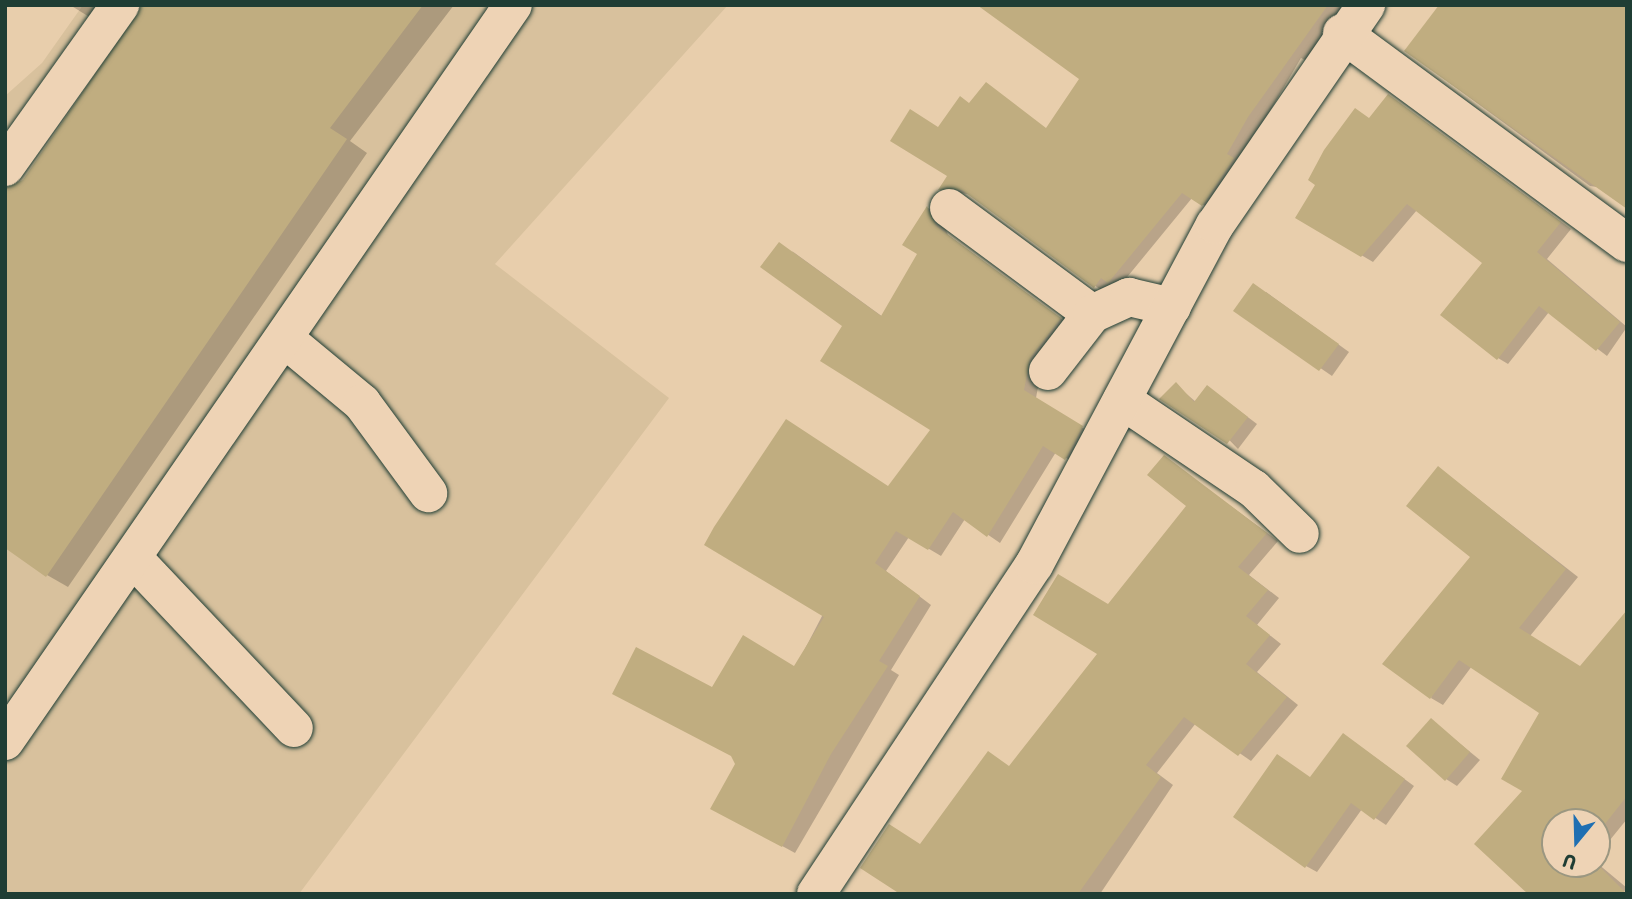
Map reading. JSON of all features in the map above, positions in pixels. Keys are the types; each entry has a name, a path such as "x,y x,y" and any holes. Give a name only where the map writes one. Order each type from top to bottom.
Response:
{"street":[{"path":"5,167 120,5"},
{"path":"5,741 513,5"},
{"path":"816,894 1034,565 1215,225 1354,19 1627,243"},
{"path":"949,208 1092,314"},
{"path":"1048,371 1092,314 1129,297 1172,307"},
{"path":"285,339 362,403 428,493"},
{"path":"1122,400 1254,489 1300,534"},
{"path":"133,558 294,728"}],"shaded area":[{"path":"83,5 728,5 495,264 669,398 299,894 5,894 5,96 42,63"}],"building":[{"path":"142,5 423,5 330,128 347,139 46,577 5,548 5,188 23,180"},
{"path":"977,5 1328,5 1248,117 1227,154 1234,158 1202,206 1182,193 1108,283 1101,278 1094,288 962,190 938,190 947,176 890,141 910,109 938,127 960,96 969,103 986,82 1046,128 1079,79"},
{"path":"1439,5 1627,5 1627,209 1404,51"},
{"path":"1388,94 1561,222 1537,252 1620,322 1596,351 1539,306 1497,360 1440,315 1482,263 1407,204 1361,257 1295,218 1315,185 1308,180 1324,150 1355,108 1369,118"},
{"path":"927,206 936,226 1061,318 1030,358 1024,390 1083,426 1065,460 1043,446 987,537 953,512 928,550 896,531 875,563 920,596 879,661 888,666 831,754 782,847 710,809 735,764 731,756 612,694 636,647 712,687 743,635 794,666 824,617 704,545 714,527 786,419 888,486 930,430 820,361 842,326 760,267 779,242 881,316 917,254 902,245"},
{"path":"1253,283 1339,344 1319,371 1233,311"},
{"path":"1176,382 1194,402 1207,385 1248,417 1227,444 1159,399"},
{"path":"1164,455 1267,533 1238,567 1268,590 1246,616 1270,635 1246,664 1287,697 1238,756 1184,717 1146,765 1161,777 1078,894 900,894 860,868 889,824 920,844 988,751 1009,766 1097,654 1033,615 1058,574 1108,604 1186,506 1147,475"},
{"path":"1438,466 1566,569 1519,628 1580,666 1627,610 1627,796 1611,816 1611,808 1541,808 1541,878 1611,878 1627,894 1528,894 1474,844 1522,791 1501,779 1539,713 1459,660 1430,699 1382,664 1470,557 1406,506"},
{"path":"1431,718 1470,752 1445,781 1406,746"},
{"path":"1343,733 1405,779 1374,820 1351,803 1305,868 1233,817 1277,754 1310,777"}]}
